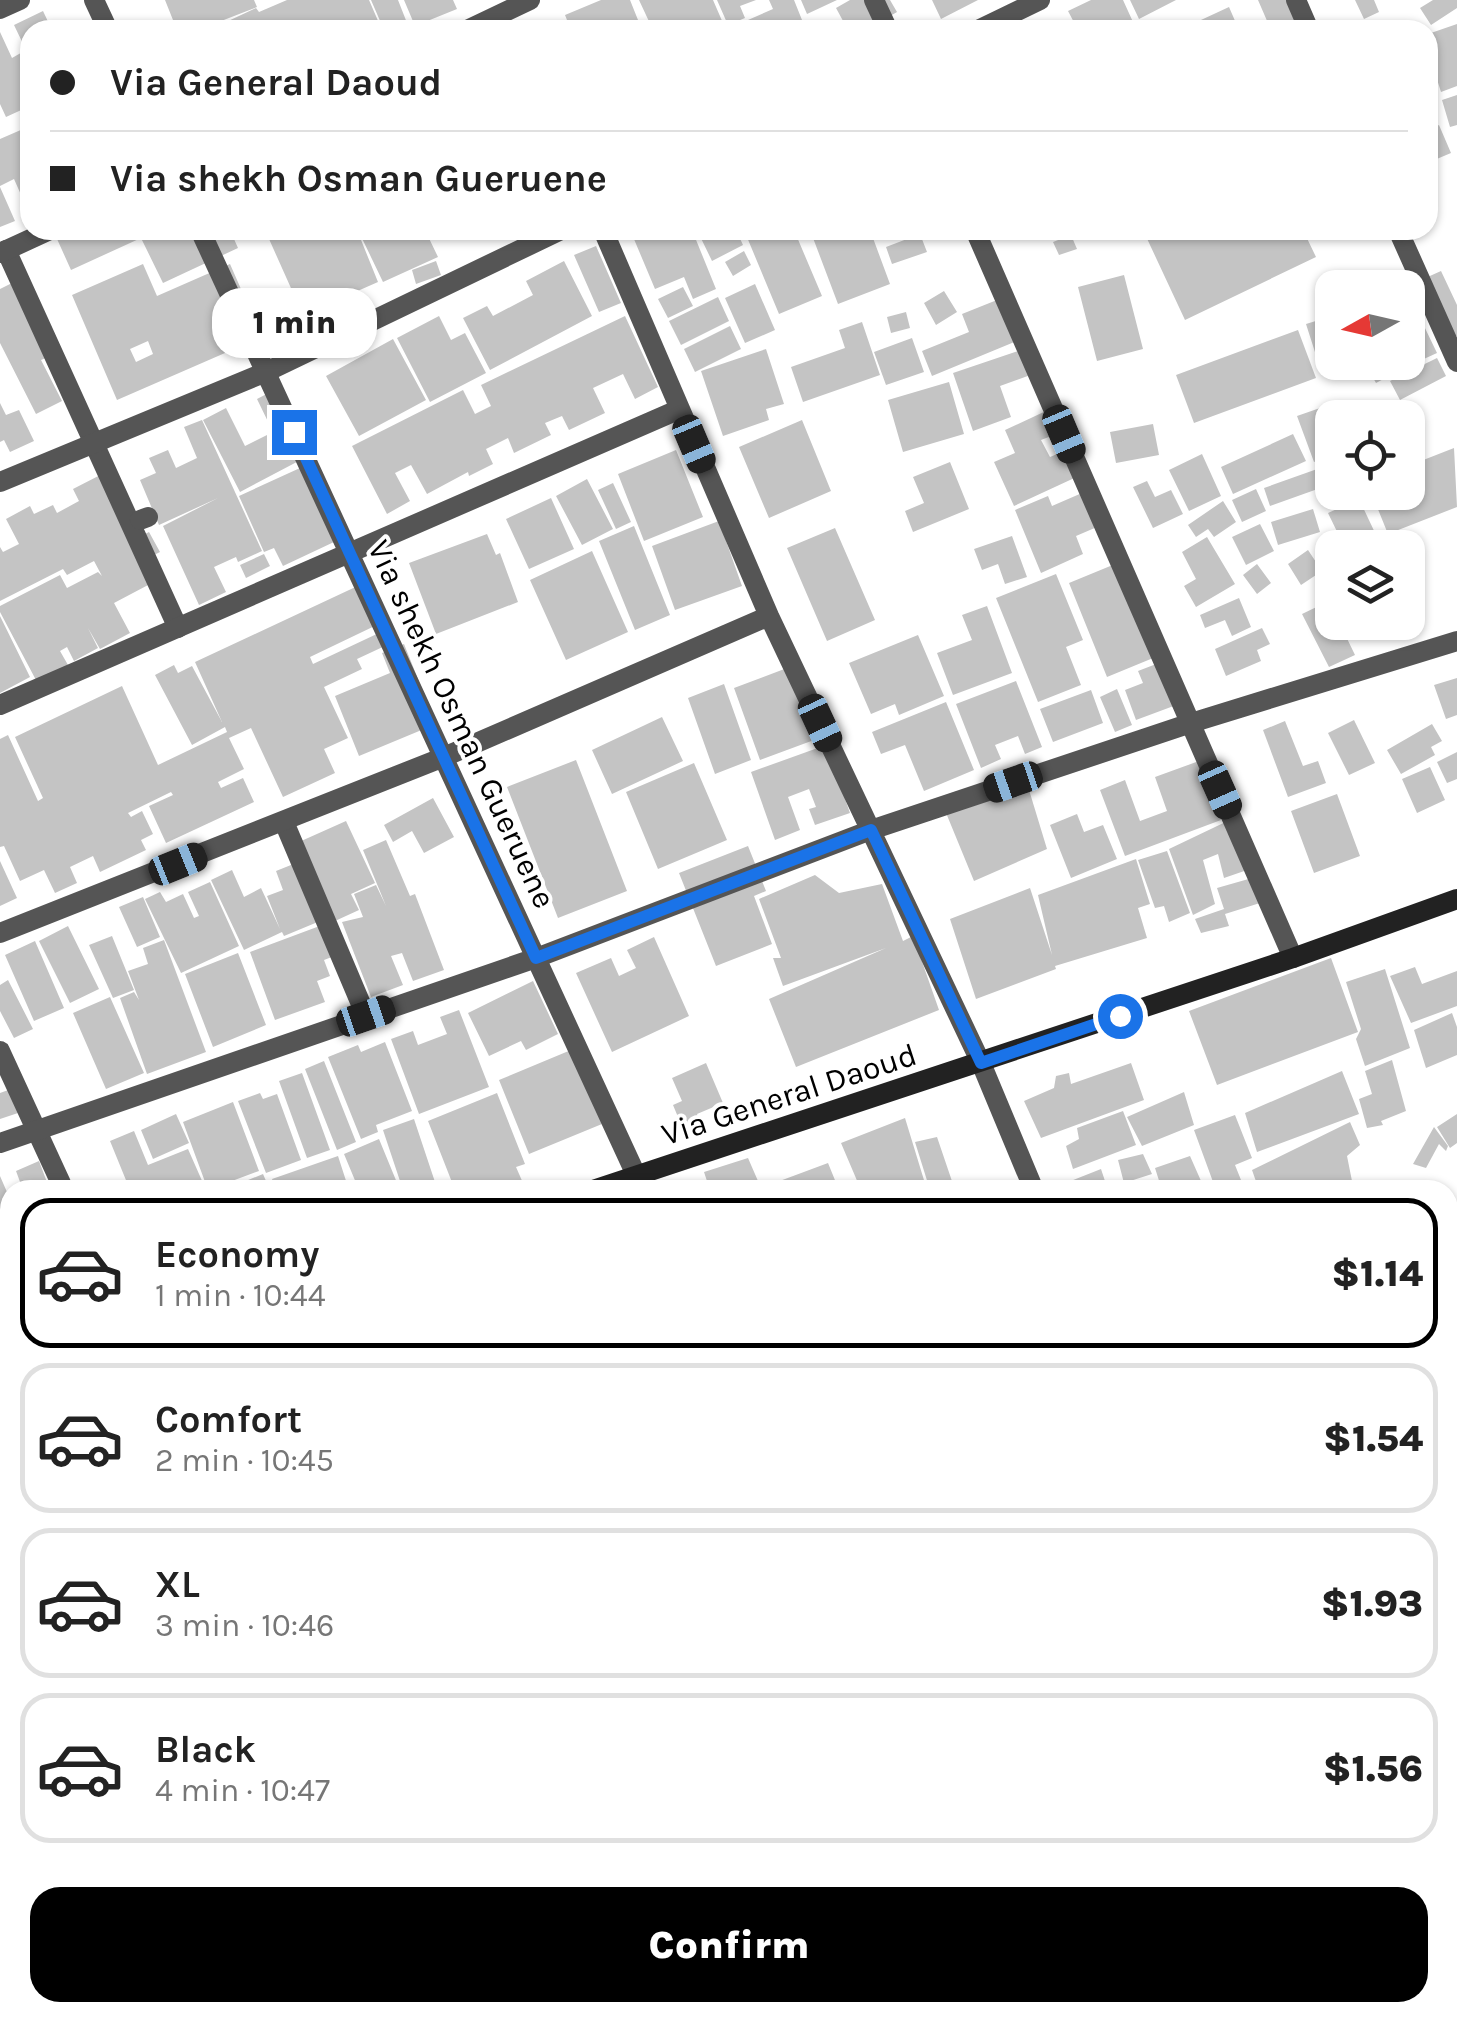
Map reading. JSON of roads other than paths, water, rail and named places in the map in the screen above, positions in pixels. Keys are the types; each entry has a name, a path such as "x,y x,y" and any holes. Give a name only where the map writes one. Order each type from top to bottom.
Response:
{"main road":[{"name":"Via General Daoud","path":"646,1180 1457,899"}],"street":[{"path":"0,9 20,0"},
{"path":"508,13 530,0"},
{"path":"999,20 1040,0"},
{"path":"28,240 3,251 178,628"},
{"name":"Via shekh Osman Gueruene","path":"205,240 639,1180"},
{"path":"0,482 266,372 541,240"},
{"path":"606,240 769,616 981,1063 1030,1180"},
{"path":"979,240 1294,958"},
{"path":"1402,240 1457,362"},
{"path":"0,705 680,409"},
{"path":"0,933 444,757 769,616"},
{"path":"0,1143 536,958 871,830 1190,723 1457,642"},
{"path":"284,822 366,1016"},
{"path":"0,1050 59,1180"}]}
